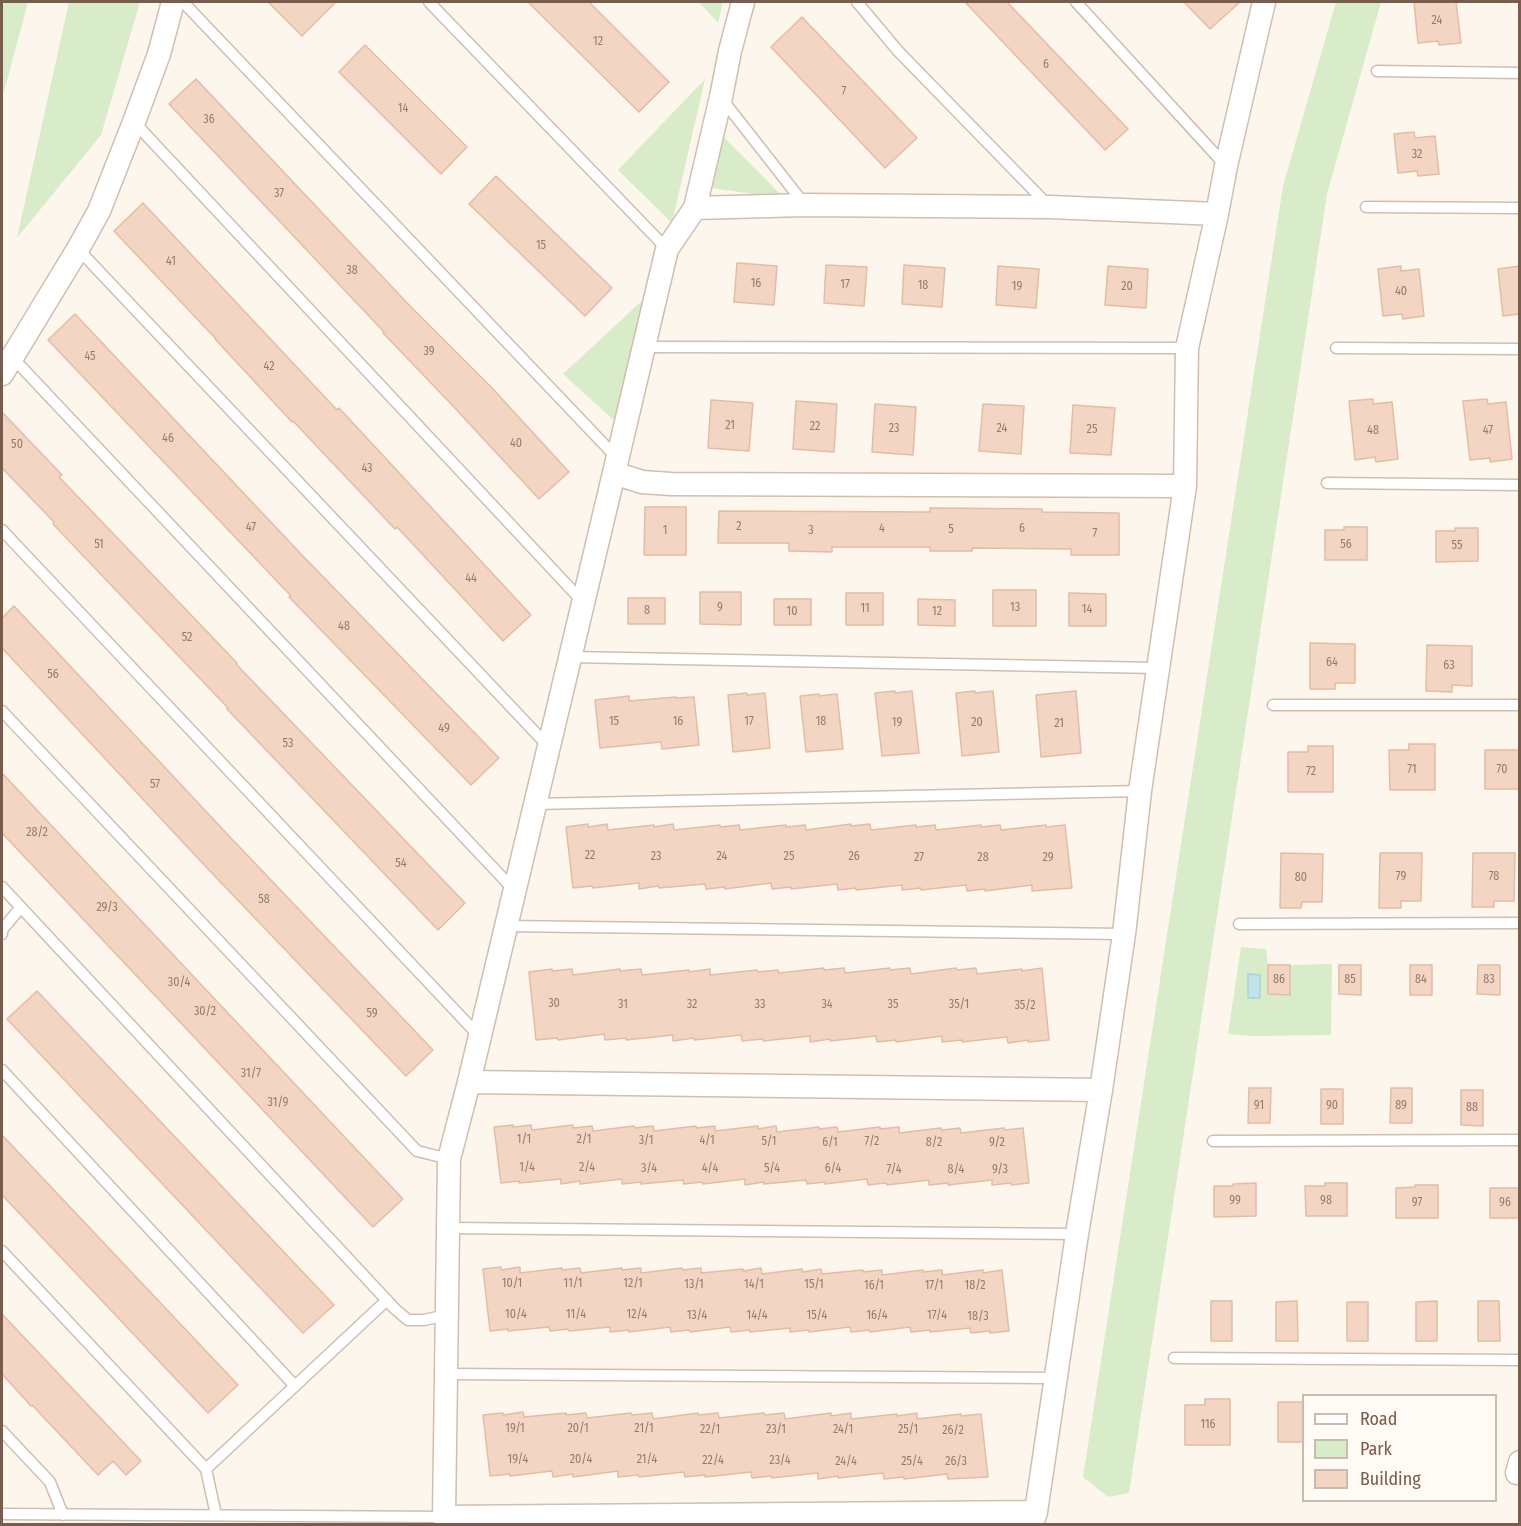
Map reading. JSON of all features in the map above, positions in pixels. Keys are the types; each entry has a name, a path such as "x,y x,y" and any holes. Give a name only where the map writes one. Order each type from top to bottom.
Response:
{"street":[{"path":"7,365 99,211 159,54 173,2"},
{"path":"743,2 695,208 667,249 449,1159 444,1517 1034,1518 1124,934 1140,791 1185,486 1187,348 1264,2"},
{"path":"695,208 806,205 1050,207 1216,213"},
{"path":"615,466 642,482 671,484 1185,486"},
{"path":"469,1082 1101,1090"}],"lane":[{"path":"183,2 615,466"},
{"path":"429,2 667,249"},
{"path":"857,2 898,51 1050,207"},
{"path":"1076,2 1226,165"},
{"path":"1377,72 1520,73"},
{"path":"721,98 806,205"},
{"path":"134,122 583,602"},
{"path":"1366,207 1520,208"},
{"path":"78,249 549,747"},
{"path":"644,347 1187,348"},
{"path":"1336,348 1520,349"},
{"path":"7,365 515,891"},
{"path":"1327,483 1520,485"},
{"path":"2,530 480,1037"},
{"path":"570,657 1158,668"},
{"path":"1273,705 1520,705"},
{"path":"2,712 417,1151 449,1159"},
{"path":"535,804 1140,791"},
{"path":"2,887 387,1300 408,1320 424,1320 447,1315"},
{"path":"2,934 2,930 21,908"},
{"path":"1239,924 1520,923"},
{"path":"506,926 1124,934"},
{"path":"2,1070 295,1386"},
{"path":"1213,1141 1520,1140"},
{"path":"448,1228 1077,1234"},
{"path":"2,1251 206,1468 216,1515"},
{"path":"206,1468 387,1300"},
{"path":"1174,1358 1520,1360"},
{"path":"446,1374 1056,1378"},
{"path":"2,1431 50,1482 63,1515"},
{"path":"2,1514 444,1517"}],"green space":[{"path":"2,2 28,2 2,99"},
{"path":"69,2 140,2 101,135 17,238"},
{"path":"699,2 723,2 718,23"},
{"path":"1336,2 1381,2 1327,194 1129,1493 1108,1497 1083,1477 1283,186"},
{"path":"705,79 672,223 618,170"},
{"path":"707,120 784,198 696,186"},
{"path":"658,286 621,427 563,374"},
{"path":"1241,947 1266,949 1268,994 1289,994 1290,965 1332,964 1331,1035 1228,1034"}],"water":[{"path":"1248,974 1260,975 1260,998 1248,998"}],"building":[{"path":"268,2 336,2 302,36"},
{"path":"528,2 589,2 669,82 639,112"},
{"path":"965,2 1007,2 1128,129 1105,150"},
{"path":"1184,2 1240,2 1210,29"},
{"path":"1414,2 1456,2 1461,43 1439,45 1438,41 1418,43"},
{"path":"802,17 917,138 885,168 771,47"},
{"path":"365,45 467,147 441,174 339,72"},
{"path":"196,79 410,306 493,389 569,472 539,499 169,104"},
{"path":"1414,132 1415,138 1435,136 1439,174 1418,176 1417,171 1398,173 1394,134"},
{"path":"496,176 612,288 585,316 469,204"},
{"path":"143,203 337,410 339,408 531,615 503,641 397,527 395,529 292,422 114,231"},
{"path":"737,263 777,266 774,305 734,302"},
{"path":"826,265 867,267 864,306 824,303"},
{"path":"904,265 945,268 942,307 902,304"},
{"path":"998,266 1039,269 1036,308 996,305"},
{"path":"1108,266 1148,269 1146,308 1105,305"},
{"path":"1401,266 1401,271 1419,269 1424,316 1403,319 1402,314 1383,316 1378,269"},
{"path":"1520,266 1520,314 1503,316 1498,269"},
{"path":"75,314 300,553 499,758 471,785 289,597 291,596 48,340"},
{"path":"1373,399 1373,404 1392,402 1398,459 1376,462 1375,457 1355,460 1349,401"},
{"path":"1487,399 1488,404 1506,402 1512,459 1490,462 1490,458 1470,460 1463,401"},
{"path":"711,400 753,403 749,451 708,448"},
{"path":"796,401 837,404 834,452 793,449"},
{"path":"875,404 916,407 913,455 872,452"},
{"path":"983,404 1024,406 1021,454 979,451"},
{"path":"1073,405 1115,408 1111,455 1070,453"},
{"path":"2,412 62,475 59,477 465,903 438,930 2,468"},
{"path":"645,507 686,507 686,555 644,555"},
{"path":"930,508 1042,509 1042,512 1119,513 1119,555 1071,555 1071,549 972,548 972,551 930,551 930,547 832,547 832,552 789,551 789,543 718,543 719,511 930,512"},
{"path":"1344,527 1367,527 1367,560 1325,560 1325,530 1344,530"},
{"path":"1455,528 1478,528 1478,561 1436,562 1436,531 1455,531"},
{"path":"993,590 1036,590 1036,626 993,626"},
{"path":"700,592 741,592 741,625 700,624"},
{"path":"846,593 883,593 883,625 846,625"},
{"path":"1069,593 1106,594 1106,626 1069,626"},
{"path":"628,598 665,598 665,624 628,624"},
{"path":"774,599 811,599 811,625 774,625"},
{"path":"918,599 955,600 955,626 918,625"},
{"path":"14,606 433,1050 406,1076 207,868 2,648 2,618"},
{"path":"1310,643 1355,644 1355,683 1335,683 1335,689 1310,689"},
{"path":"1427,645 1472,646 1472,686 1452,685 1452,692 1426,691"},
{"path":"895,691 895,693 912,691 919,753 882,756 875,693"},
{"path":"975,691 975,693 993,691 999,752 962,756 956,693"},
{"path":"1076,691 1081,753 1041,757 1036,695"},
{"path":"747,693 747,695 765,693 770,748 733,752 728,695"},
{"path":"819,694 819,696 837,694 843,749 806,752 800,696"},
{"path":"629,696 629,701 694,697 699,745 662,749 661,742 600,748 595,700"},
{"path":"1409,744 1435,744 1435,790 1390,790 1389,750 1409,750"},
{"path":"1308,746 1333,746 1333,792 1288,792 1288,752 1308,752"},
{"path":"1485,750 1520,750 1520,789 1485,789"},
{"path":"2,773 403,1199 373,1227 2,833"},
{"path":"588,824 588,827 607,824 608,830 673,824 674,830 720,825 720,827 739,825 740,830 805,825 806,830 870,824 871,830 935,825 936,830 1000,825 1001,830 1065,825 1072,888 1032,891 1032,885 967,891 966,885 902,890 902,885 838,890 837,884 772,889 771,883 725,889 725,887 706,889 705,884 639,889 639,883 573,888 566,827"},
{"path":"1281,853 1323,854 1322,902 1302,902 1301,908 1280,908"},
{"path":"1380,853 1422,853 1421,901 1401,901 1401,908 1379,908"},
{"path":"1473,853 1515,853 1514,901 1494,901 1494,907 1472,907"},
{"path":"1268,965 1290,965 1290,995 1268,994"},
{"path":"1339,965 1361,965 1361,995 1339,994"},
{"path":"1410,965 1432,965 1432,995 1410,995"},
{"path":"1478,965 1500,965 1500,995 1477,994"},
{"path":"824,968 824,970 844,968 845,973 910,968 911,974 956,968 957,970 976,968 977,974 1042,968 1049,1040 1008,1043 1007,1037 942,1042 942,1036 877,1042 876,1036 810,1042 810,1036 742,1041 741,1035 673,1041 673,1035 605,1040 604,1034 558,1040 557,1038 536,1040 529,972 572,969 573,975 620,969 620,971 641,969 642,975 710,969 710,975 757,970 758,972 778,970 779,973"},
{"path":"37,991 334,1305 303,1333 7,1019"},
{"path":"1249,1088 1271,1088 1270,1123 1248,1123"},
{"path":"1391,1088 1412,1088 1412,1123 1390,1123"},
{"path":"1321,1089 1343,1089 1343,1124 1321,1124"},
{"path":"1461,1090 1483,1090 1483,1126 1461,1125"},
{"path":"513,1125 513,1127 531,1125 532,1130 573,1125 573,1128 592,1126 593,1131 634,1126 635,1128 653,1126 654,1131 715,1126 715,1131 776,1126 777,1132 819,1127 819,1129 837,1127 838,1132 899,1127 899,1133 941,1128 942,1130 960,1128 961,1133 1023,1128 1029,1183 992,1185 992,1180 929,1185 929,1180 868,1185 867,1179 825,1184 825,1182 807,1184 806,1180 745,1185 745,1179 703,1184 702,1182 684,1184 683,1180 622,1184 622,1179 561,1184 561,1179 501,1183 494,1127"},
{"path":"2,1135 238,1385 208,1413 2,1195"},
{"path":"1256,1183 1256,1216 1214,1217 1214,1186"},
{"path":"1325,1183 1347,1183 1347,1216 1306,1216 1305,1186 1325,1186"},
{"path":"1415,1185 1438,1185 1438,1218 1396,1218 1396,1188 1415,1187"},
{"path":"1490,1188 1520,1188 1520,1218 1490,1218"},
{"path":"501,1267 501,1270 520,1267 520,1273 562,1268 562,1270 580,1268 581,1273 622,1268 622,1270 641,1268 641,1273 701,1268 701,1273 761,1268 762,1274 802,1269 803,1272 821,1269 822,1274 882,1270 882,1275 923,1270 923,1272 942,1270 942,1275 1002,1270 1009,1331 971,1333 970,1328 911,1332 910,1327 851,1332 850,1327 809,1332 809,1330 790,1332 790,1328 731,1332 730,1327 671,1332 670,1327 610,1332 610,1327 550,1331 549,1327 490,1331 483,1269"},
{"path":"1211,1301 1232,1301 1232,1341 1211,1341"},
{"path":"1297,1301 1298,1341 1276,1341 1276,1302"},
{"path":"1437,1301 1437,1341 1416,1341 1416,1302"},
{"path":"1478,1301 1499,1301 1500,1341 1478,1341"},
{"path":"1347,1302 1368,1302 1368,1341 1347,1341"},
{"path":"2,1314 141,1461 126,1475 113,1461 98,1475 2,1374"},
{"path":"1205,1399 1230,1399 1230,1445 1185,1445 1185,1405 1205,1405"},
{"path":"1278,1402 1302,1402 1302,1442 1278,1442"},
{"path":"523,1412 524,1417 586,1413 587,1418 652,1413 653,1419 698,1413 698,1415 718,1413 719,1418 784,1413 785,1419 831,1413 831,1416 851,1413 851,1419 917,1413 917,1419 981,1414 988,1477 948,1479 947,1474 884,1479 883,1473 818,1479 818,1473 752,1478 751,1472 685,1477 684,1472 618,1477 618,1471 573,1477 573,1474 553,1477 552,1471 490,1476 483,1415"}]}
